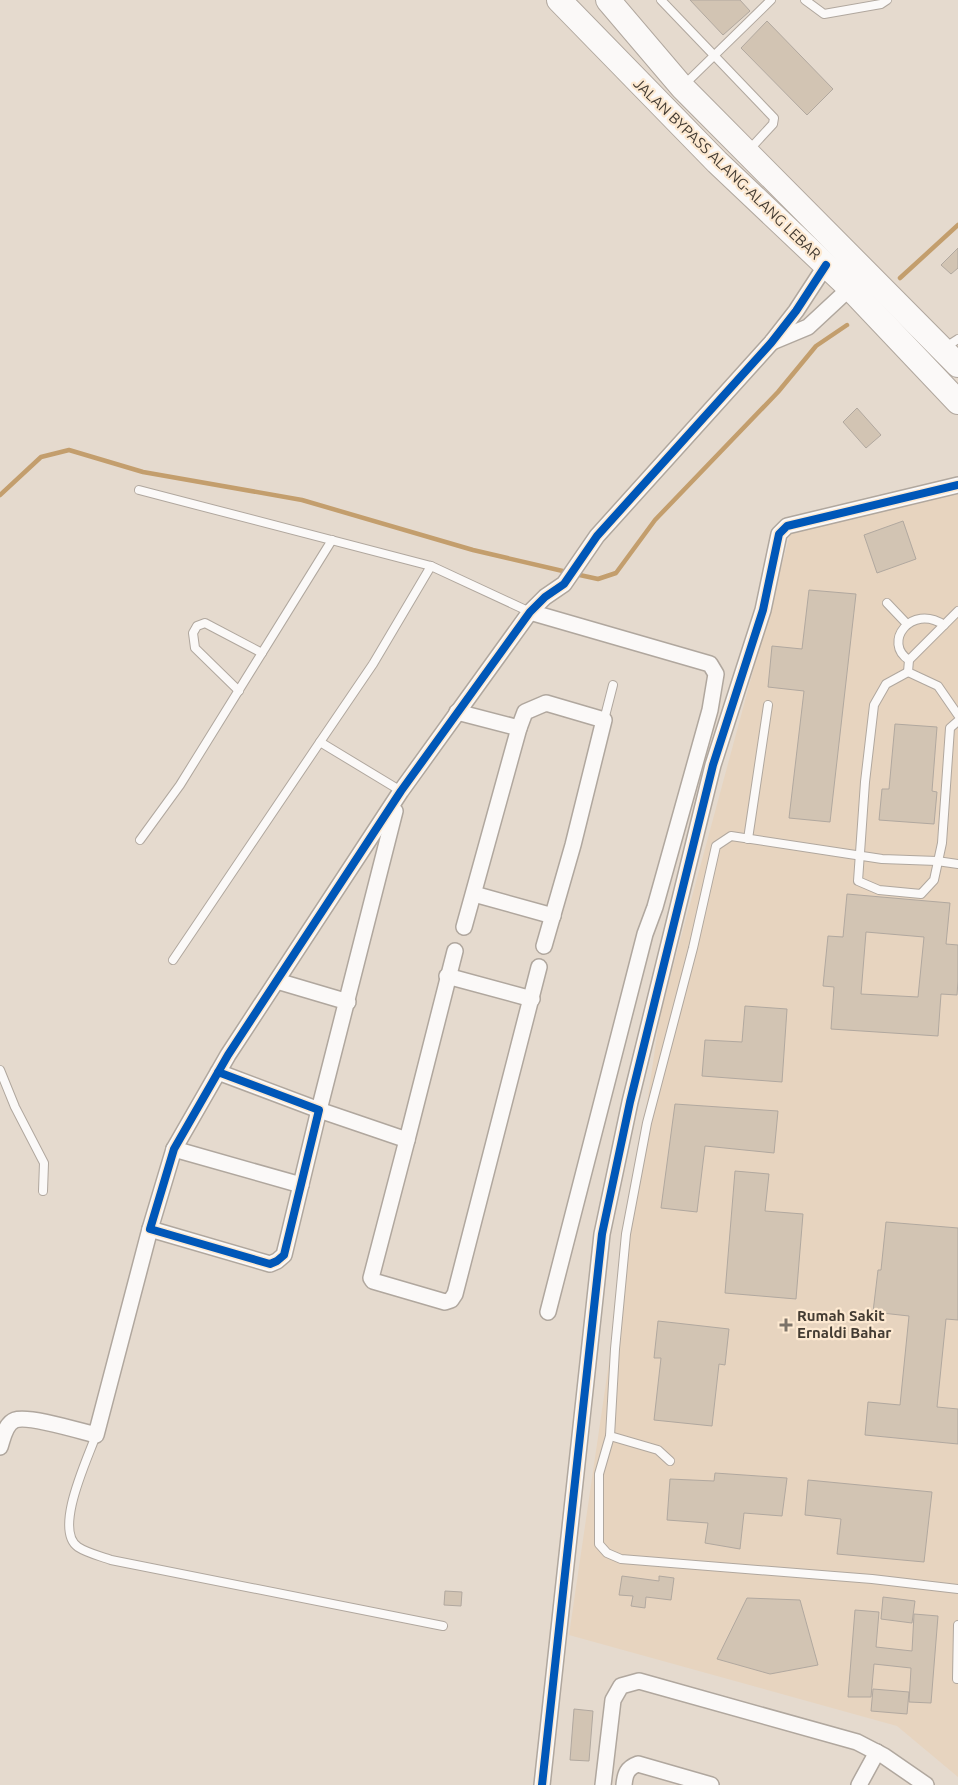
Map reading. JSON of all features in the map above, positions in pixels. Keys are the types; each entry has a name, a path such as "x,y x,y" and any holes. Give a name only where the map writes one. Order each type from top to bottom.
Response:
{"highway":[{"name":"JALAN BYPASS ALANG-ALANG LEBAR","path":"559,0 704,149 854,293 958,402"},
{"name":"JALAN BYPASS ALANG-ALANG LEBAR","path":"608,0 682,87 884,288 953,351"}],"street":[{"path":"0,1447 6,1428 16,1420 28,1419 96,1435 150,1229 174,1149 218,1072 401,791 457,712 489,672 530,612 545,597 564,584 596,536 771,343 796,311 826,265"},
{"path":"771,343 808,327 854,293"},
{"path":"542,1785 602,1234 630,1102 713,765 763,610 779,534 787,526 958,485"},
{"path":"530,612 710,664 716,674 710,710 655,907 645,934 548,1312"},
{"path":"464,927 519,728 525,712 546,702 604,720 573,845 544,946"},
{"path":"457,712 519,728"},
{"path":"150,1229 270,1264 284,1255 385,846 401,791"},
{"path":"474,894 553,916"},
{"path":"455,951 447,976 371,1278 373,1281 445,1302 451,1300 455,1294 493,1139 532,999 539,967"},
{"path":"447,976 532,999"},
{"path":"277,981 348,1002"},
{"path":"218,1072 319,1110 407,1140"},
{"path":"174,1149 301,1185"},
{"path":"603,1785 613,1700 621,1686 639,1681 857,1742 877,1752 926,1785"},
{"path":"859,1785 877,1752"},
{"path":"624,1785 625,1774 630,1767 638,1764 711,1785"}],"lane":[{"path":"661,0 774,119 748,151"},
{"path":"805,0 824,14 881,4 887,0"},
{"path":"682,87 769,1"},
{"path":"139,490 431,566 530,612"},
{"path":"140,840 180,785 332,540"},
{"path":"173,960 373,664 431,566"},
{"path":"887,603 907,624"},
{"path":"908,672 909,660 958,611"},
{"path":"909,660 901,656 897,646 900,635 907,624 918,618 932,617 944,625"},
{"path":"239,691 195,648 192,639 197,626 205,623 262,652"},
{"path":"908,672 938,686 958,715"},
{"path":"908,672 886,684 874,705 865,782 858,881 879,890 921,894 934,880 942,843 950,728 958,721"},
{"path":"604,720 613,685"},
{"path":"748,839 768,705"},
{"path":"320,742 401,791"},
{"path":"958,864 937,861 882,859 731,836 716,846 693,948 647,1123 626,1234 615,1349 610,1436 600,1474 599,1544 606,1553 622,1560 872,1579 958,1589"},
{"path":"0,1070 15,1107 44,1162 43,1191"},
{"path":"96,1435 70,1509 68,1531 77,1546 110,1560 443,1626"},
{"path":"610,1436 658,1450 670,1461"},
{"path":"957,1679 958,1625"}],"shaded area":[{"name":"Rumah Sakit Ernaldi Bahar","path":"958,491 958,1777 897,1726 569,1635 660,1015 791,531"}],"building":[{"path":"690,0 740,0 750,11 723,35"},
{"path":"767,21 833,89 807,115 741,48"},
{"path":"958,248 958,268 951,274 941,265"},
{"path":"857,408 881,435 866,448 843,422"},
{"path":"903,521 916,559 877,573 864,535"},
{"path":"809,590 856,594 830,822 789,818 804,691 768,687 772,646 802,649"},
{"path":"895,724 937,727 932,791 937,792 934,824 879,820 882,789 889,789"},
{"path":"847,894 950,903 946,944 958,945 957,995 941,994 938,1036 831,1029 834,987 823,986 828,936 843,937","holes":["866,932 924,937 918,997 861,994"]},
{"path":"745,1006 787,1009 782,1082 702,1076 705,1040 742,1042"},
{"path":"675,1104 778,1111 774,1153 705,1146 697,1212 661,1208"},
{"path":"735,1171 769,1174 765,1211 803,1214 796,1299 725,1293"},
{"path":"886,1222 958,1228 958,1320 946,1319 937,1407 958,1409 958,1444 865,1435 868,1402 900,1405 909,1316 873,1312 878,1270 881,1270"},
{"path":"658,1321 729,1329 725,1365 719,1364 712,1426 654,1420 661,1358 654,1358"},
{"path":"715,1473 787,1478 782,1516 744,1513 740,1549 705,1543 708,1523 667,1520 670,1479 714,1481"},
{"path":"808,1480 932,1492 924,1562 837,1554 841,1519 805,1515"},
{"path":"622,1576 659,1581 659,1576 674,1578 671,1600 646,1597 645,1608 631,1606 633,1596 619,1595"},
{"path":"445,1591 462,1592 461,1606 444,1605"},
{"path":"883,1597 915,1601 912,1623 881,1619"},
{"path":"747,1598 800,1600 818,1665 770,1674 717,1659"},
{"path":"855,1610 879,1612 876,1647 912,1651 914,1614 938,1616 931,1703 909,1702 911,1668 874,1664 871,1697 848,1697"},
{"path":"873,1689 909,1692 907,1714 871,1711"},
{"path":"574,1709 593,1711 589,1761 570,1760"}],"waterway":[{"path":"900,278 958,225"},
{"path":"575,574 598,579 616,573 655,520 778,392 816,346 847,325"},
{"path":"0,495 41,457 69,450 143,472 302,500 473,550 567,572"}],"cycle path":[{"path":"218,1072 319,1110 284,1255 270,1264 150,1229 174,1149 228,1055 401,791 530,612 545,597 564,584 597,536 771,343 796,311 826,265"},
{"path":"542,1785 602,1234 630,1102 713,765 763,610 779,534 787,526 958,485"}],"place":[{"name":"Rumah Sakit Ernaldi Bahar","path":"786,1325"}]}
